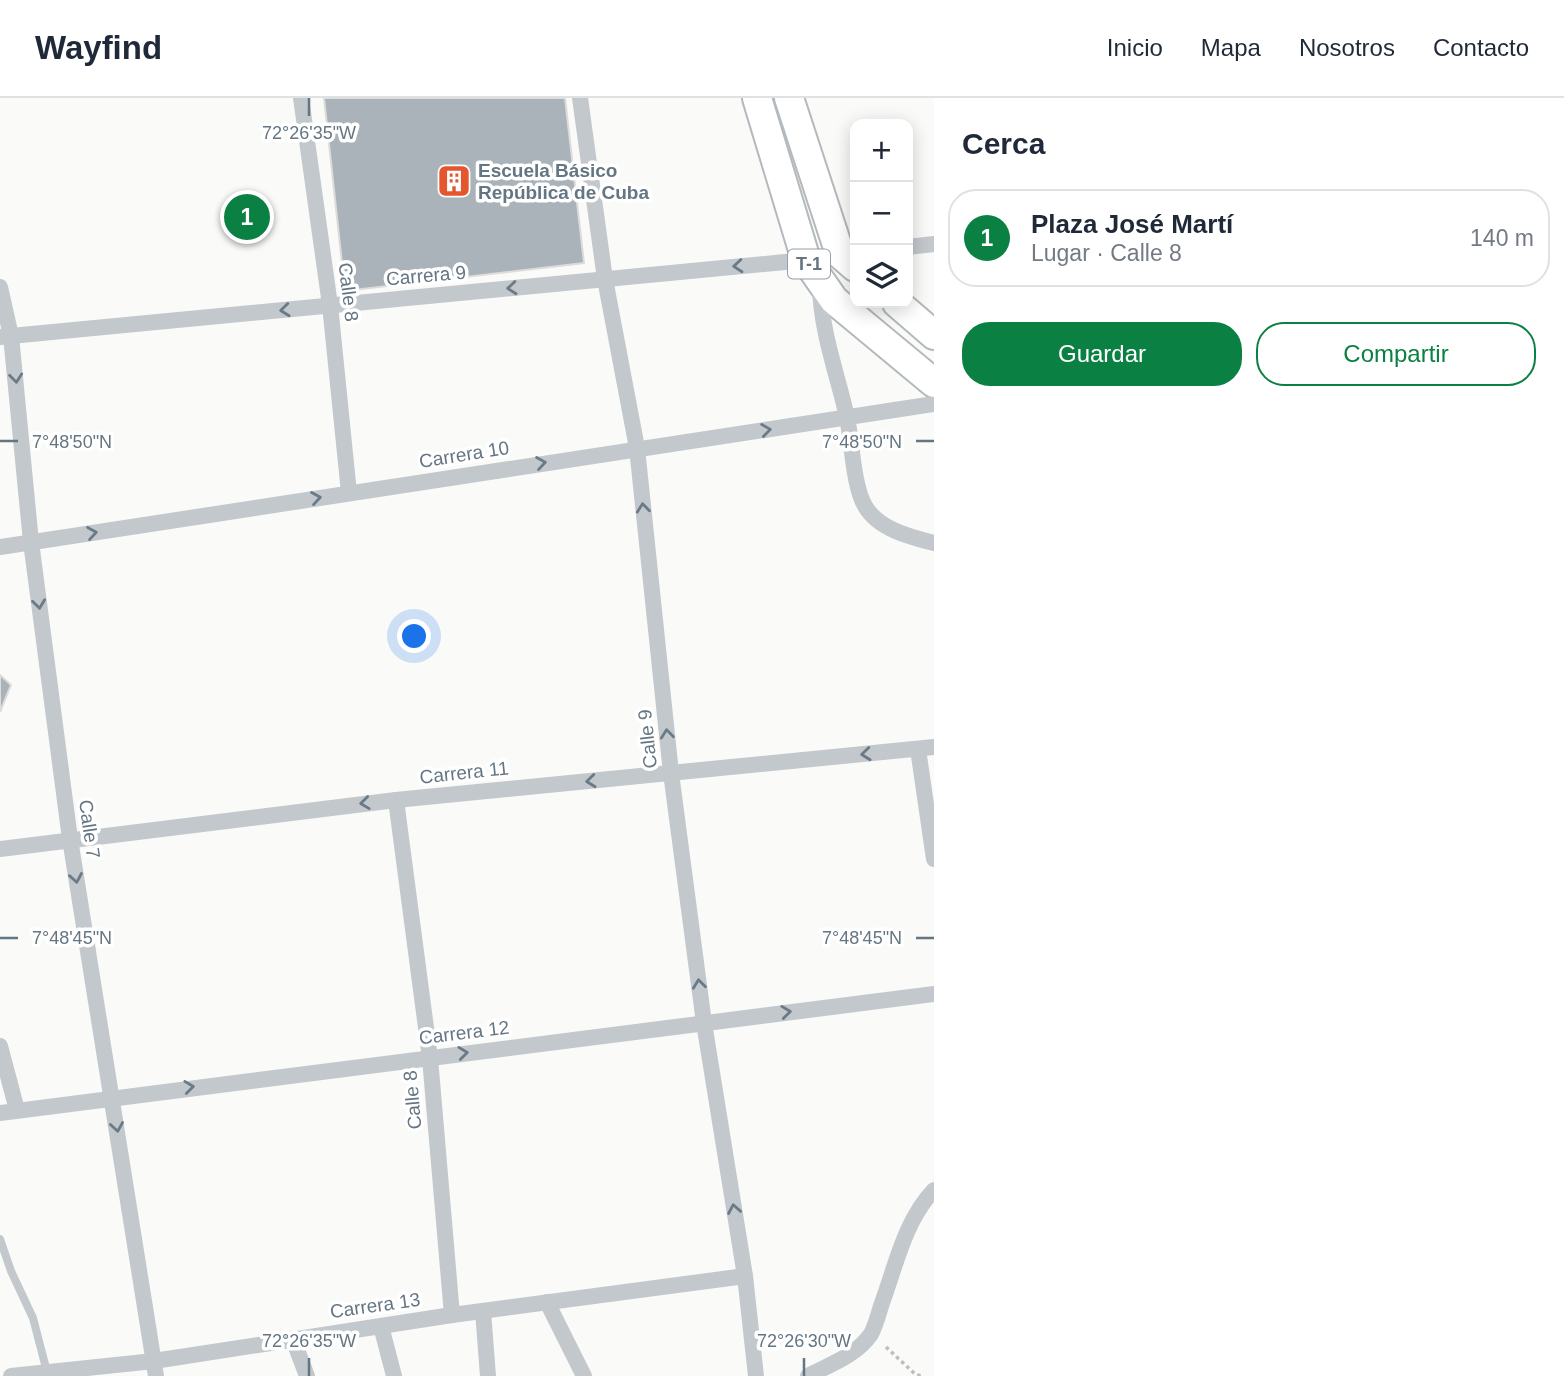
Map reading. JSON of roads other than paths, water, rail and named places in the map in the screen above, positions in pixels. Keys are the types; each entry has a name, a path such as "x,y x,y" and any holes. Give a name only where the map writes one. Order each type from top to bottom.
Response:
{"highway":[{"name":"T-1","path":"757,98 813,271 834,299 934,383"},
{"name":"T-1","path":"789,98 850,258"},
{"path":"903,308 934,335"}],"street":[{"name":"Calle 8","path":"301,98 330,305 349,493"},
{"name":"Calle 9","path":"580,98 605,279 637,448 671,773 704,1023 746,1276 756,1376"},
{"path":"913,246 934,244"},
{"name":"Carrera 9","path":"6,337 605,279 813,271 850,258"},
{"path":"813,271 823,324 847,417 855,472 864,506 880,523 911,537 934,543"},
{"name":"Calle 7","path":"0,287 69,839 155,1368"},
{"name":"Carrera 10","path":"0,547 934,404"},
{"path":"926,748 934,859"},
{"name":"Carrera 11","path":"0,849 396,800 926,748"},
{"name":"Calle 8","path":"396,800 430,1058 452,1315"},
{"name":"Carrera 12","path":"0,1112 934,993"},
{"path":"0,1046 17,1110"},
{"path":"808,1376 852,1352 871,1334 908,1232 923,1202 934,1190"},
{"name":"Carrera 13","path":"11,1376 155,1368 293,1339 746,1276"},
{"path":"547,1302 584,1376"},
{"path":"483,1311 488,1376"},
{"path":"381,1326 394,1376"},
{"path":"293,1339 307,1376"}],"lane":[{"path":"0,1239 15,1282 33,1318 47,1372"}],"place":[{"name":"Escuela Básico República de Cuba","path":"454,181"},
{"name":"Plaza José Martí","path":"247,217"}]}
